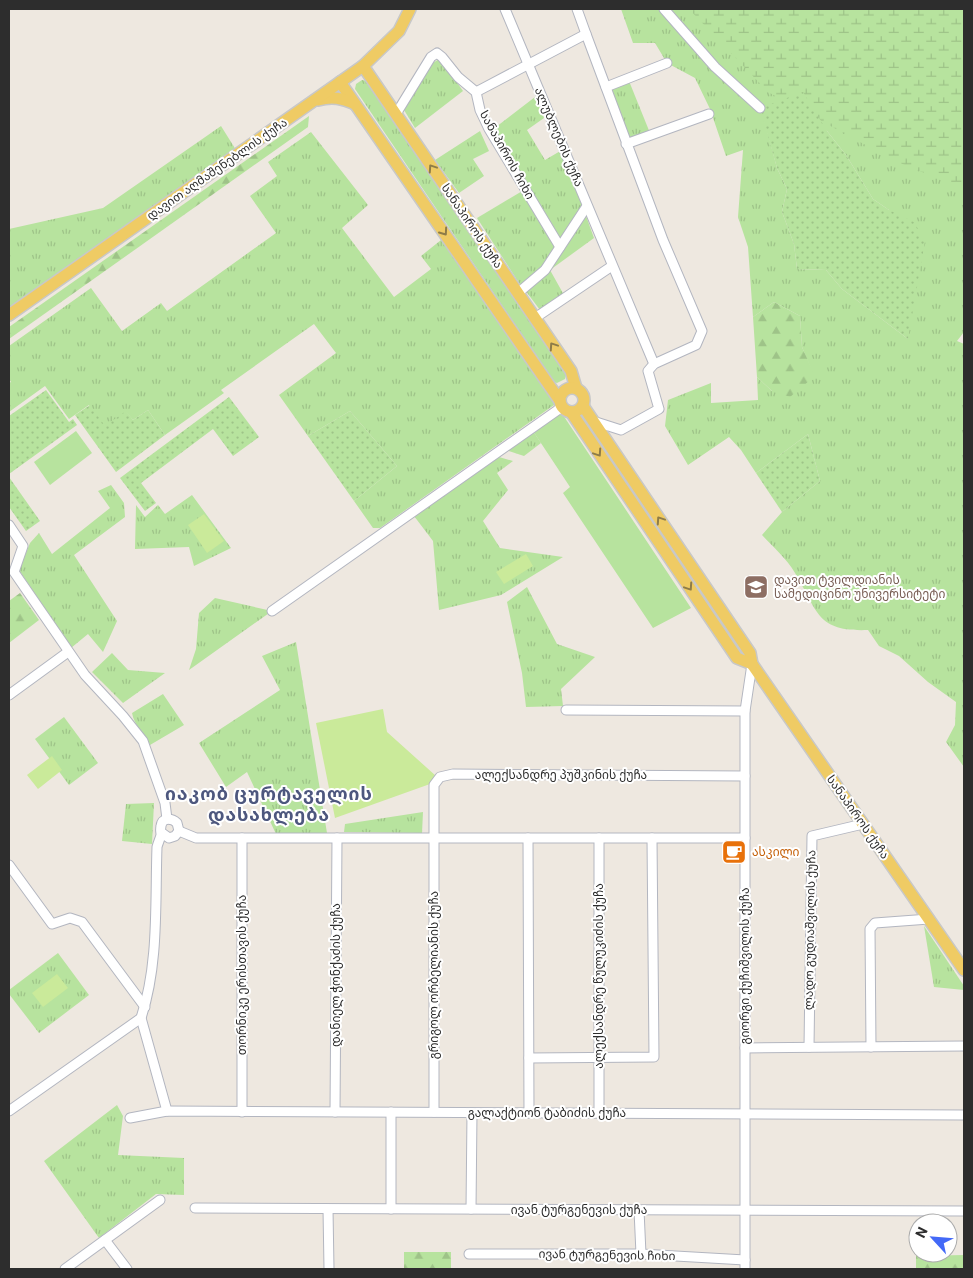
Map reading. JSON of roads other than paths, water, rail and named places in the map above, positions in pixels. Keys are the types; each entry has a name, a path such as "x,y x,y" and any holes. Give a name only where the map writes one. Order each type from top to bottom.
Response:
{"main road":[{"name":"დავით აღმაშენებლის ქუჩა","path":"9,315 363,66 399,31 410,9"},
{"name":"სანაპიროს ქუჩა","path":"363,66 571,371 576,388"},
{"name":"სანაპიროს ქუჩა","path":"340,82 738,658 752,664"},
{"path":"313,101 328,97 343,98 357,105"},
{"path":"569,388 576,388 584,396 583,406 576,412 564,407 563,392 569,388"},
{"name":"სანაპიროს ქუჩა","path":"583,406 750,653 752,664 964,970"}],"street":[{"name":"ალუბლების ქუჩა","path":"505,9 654,364 648,371 659,409 621,430 593,421"},
{"path":"577,9 663,240 702,331 696,345 654,364"},
{"path":"664,9 715,67 760,108"},
{"path":"396,114 431,57 438,53 458,77 476,92 529,66 586,34"},
{"path":"606,88 667,63"},
{"name":"სანაპიროს ჩიხი","path":"476,92 480,110 489,129 560,247"},
{"path":"626,144 708,114"},
{"path":"518,293 545,270 587,206"},
{"path":"535,318 612,266"},
{"path":"272,611 564,407"},
{"path":"9,524 24,546 14,572 85,675 143,741 165,802 167,819"},
{"path":"9,695 68,652"},
{"name":"გიორგი ქუჩიშვილის ქუჩა","path":"745,1265 745,711 752,664"},
{"path":"566,710 745,711"},
{"name":"ალექსანდრე პუშკინის ქუჩა","path":"434,838 434,785 440,777 452,774 745,776"},
{"path":"9,1111 141,1018 145,1007 153,958 157,847 162,833 161,825 167,819 173,819 177,823 179,831"},
{"name":"ლადო გუდიაშვილის ქუჩა","path":"809,1046 812,836 863,824"},
{"path":"162,833 169,838 175,836 179,831"},
{"path":"179,831 196,838 745,838"},
{"name":"თორნიკე ერისთავის ქუჩა","path":"242,838 242,1112"},
{"name":"დანიელ ჭონქაძის ქუჩა","path":"335,1112 337,838"},
{"name":"გრიგოლ ორბელიანის ქუჩა","path":"434,838 434,1112"},
{"path":"528,838 530,1113"},
{"name":"ალექსანდრე წულუკიძის ქუჩა","path":"599,838 600,1113"},
{"path":"529,1058 654,1057 652,838"},
{"path":"9,865 52,924 70,918 82,922 145,1007"},
{"path":"871,1047 870,929 875,923 929,919"},
{"path":"141,1018 167,1111"},
{"path":"745,1048 964,1046"},
{"name":"გალაქტიონ ტაბიძის ქუჩა","path":"130,1118 167,1111 964,1115"},
{"path":"391,1112 391,1209"},
{"path":"472,1113 472,1209"},
{"path":"65,1269 160,1200"},
{"name":"ივან ტურგენევის ქუჩა","path":"195,1208 964,1211"},
{"path":"328,1209 329,1269"},
{"path":"639,1210 641,1254"},
{"path":"105,1240 127,1269"},
{"name":"ივან ტურგენევის ჩიხი","path":"469,1254 641,1254 745,1265"}],"place":[{"name":"დავით ტვილდიანის სამედიცინო უნივერსიტეტი","path":"756,587"},
{"name":"ასკილი","path":"734,852"}],"district":[{"name":"იაკობ ცურტაველის დასახლება","path":"269,804"}]}
